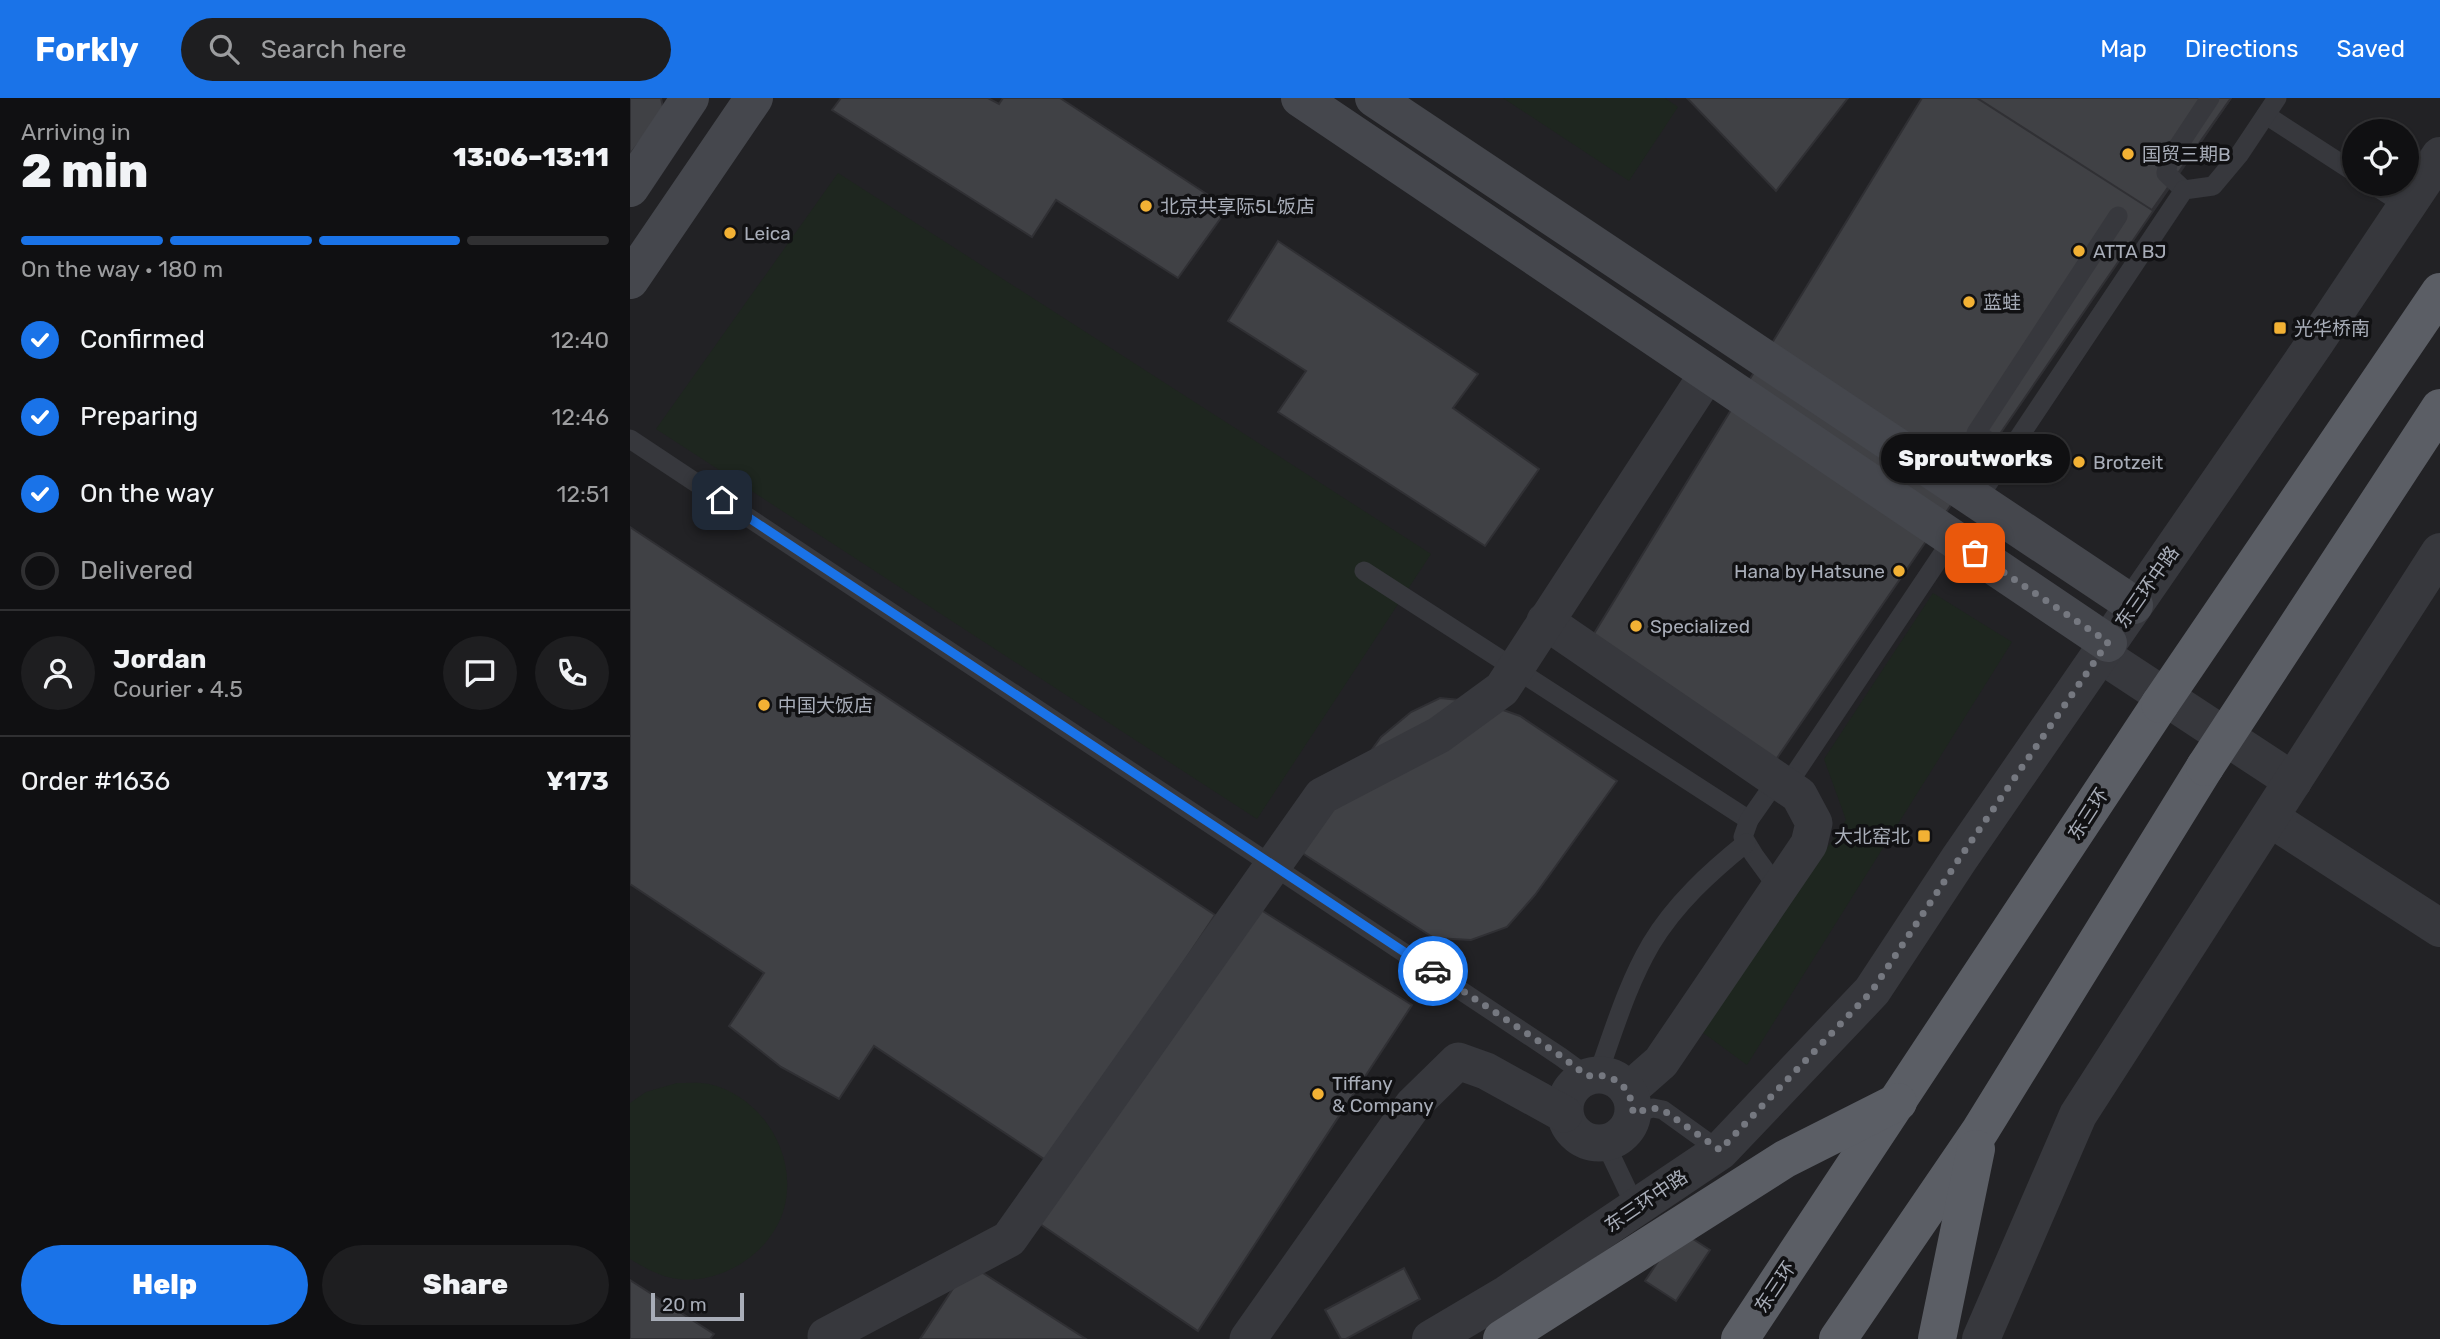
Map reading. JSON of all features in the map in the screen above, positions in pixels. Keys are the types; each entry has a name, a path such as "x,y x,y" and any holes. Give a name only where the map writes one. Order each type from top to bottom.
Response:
{"highway":[{"name":"东三环","path":"1740,1339 2160,704 2440,292"},
{"path":"1838,1339 1980,1131 2206,767 2440,408"},
{"path":"1502,1339 1785,1159 1898,1101"},
{"path":"1937,1339 1980,1131"}],"main road":[{"path":"630,188 690,98"},
{"path":"630,280 754,98"},
{"path":"1300,98 1952,538 2104,648"},
{"path":"1374,98 2134,605"}],"street":[{"name":"东三环中路","path":"1531,1339 1581,1245 1720,1150 1872,991 1959,859 2440,156"},
{"path":"827,1336 1009,1239 1322,796 1439,735 1502,689 1708,373"},
{"path":"1981,1339 2078,1115 2440,552"},
{"path":"1545,621 1799,795 1814,823 1809,844 1661,1062 1612,1089 1576,1082 1568,1091 1564,1114 1568,1125 1583,1140 1605,1143 1624,1132 1612,1089"},
{"path":"2104,648 2293,781"},
{"path":"2270,818 2437,921"},
{"path":"1248,1339 1413,1105 1458,1062 1486,1071 1564,1114"},
{"path":"1431,1339 1507,1294 1581,1245"}],"lane":[{"path":"2184,190 2166,173 2169,160 2210,98"},
{"path":"1977,500 2184,190 2213,186 2239,155 2277,98"},
{"path":"2266,115 2342,164"},
{"path":"2391,196 2406,206"},
{"path":"2008,454 1976,433 2118,216"},
{"path":"630,439 1561,1056 1612,1089 1663,1110 1720,1150"},
{"path":"1778,888 1746,843 1744,837 1749,820 1782,783 1952,538"},
{"path":"1364,571 1749,820"},
{"path":"1612,1089 1624,999 1651,944 1686,898 1712,871 1746,843"},
{"path":"1605,1143 1636,1208"}],"shaded area":[{"path":"630,98 2440,98 2440,1339 630,1339"},
{"path":"1503,98 1665,98 1678,107 1629,181"},
{"path":"838,173 1431,554 1257,819 656,429"},
{"path":"1933,593 2012,642 1747,1065 1702,1032 1846,820 1824,759"},
{"path":"677,1083 709,1084 729,1091 746,1102 761,1116 773,1133 782,1151 786,1171 787,1192 783,1212 767,1241 742,1263 711,1277 678,1279 647,1269 630,1259 630,1103 646,1092"}],"building":[{"path":"630,98 661,98 664,111 630,154"},
{"path":"841,98 988,98 999,104 1003,98 1060,98 1228,208 1178,278 1056,200 1032,237 832,110"},
{"path":"1687,98 1848,98 1776,191"},
{"path":"1922,98 2231,98 1766,774 1584,650"},
{"name":"国贸三期B","path":"1977,98 2231,98 2152,210"},
{"path":"1278,241 1478,374 1453,408 1539,469 1485,546 1278,412 1306,371 1228,321"},
{"name":"中国大饭店","path":"630,527 1215,915 1050,1163 874,1046 839,1099 781,1067 729,1026 764,973 630,884"},
{"path":"1440,698 1481,702 1520,716 1617,781 1535,895 1507,927 1471,940 1434,938 1299,851 1381,737 1411,712"},
{"path":"1250,903 1412,1005 1198,1331 1040,1224"},
{"path":"1679,1230 1710,1250 1676,1301 1645,1281"},
{"path":"969,1264 1086,1339 920,1339"},
{"path":"1404,1268 1420,1299 1346,1339 1341,1339 1325,1310"},
{"path":"630,1280 714,1334 710,1339 630,1339"}],"way so far":[{"path":"1433,971 1587,1076 1610,1076 1620,1082 1633,1101 1633,1113 1653,1108 1663,1110 1720,1150 1872,991 2108,642 1975,553"}],"place":[{"name":"国贸三期B","path":"2128,154"},
{"name":"北京共享际5L饭店","path":"1146,206"},
{"name":"Leica","path":"730,233"},
{"name":"ATTA BJ","path":"2079,251"},
{"name":"蓝蛙","path":"1969,302"},
{"name":"光华桥南","path":"2280,328"},
{"name":"Brotzeit","path":"2079,462"},
{"name":"Sproutworks","path":"1975,553"},
{"name":"Hana by Hatsune","path":"1899,571"},
{"name":"Specialized","path":"1636,626"},
{"name":"中国大饭店","path":"764,705"},
{"name":"大北窑北","path":"1924,836"},
{"name":"Tiffany & Company","path":"1318,1094"}],"route":[{"path":"722,500 1433,971"}]}
